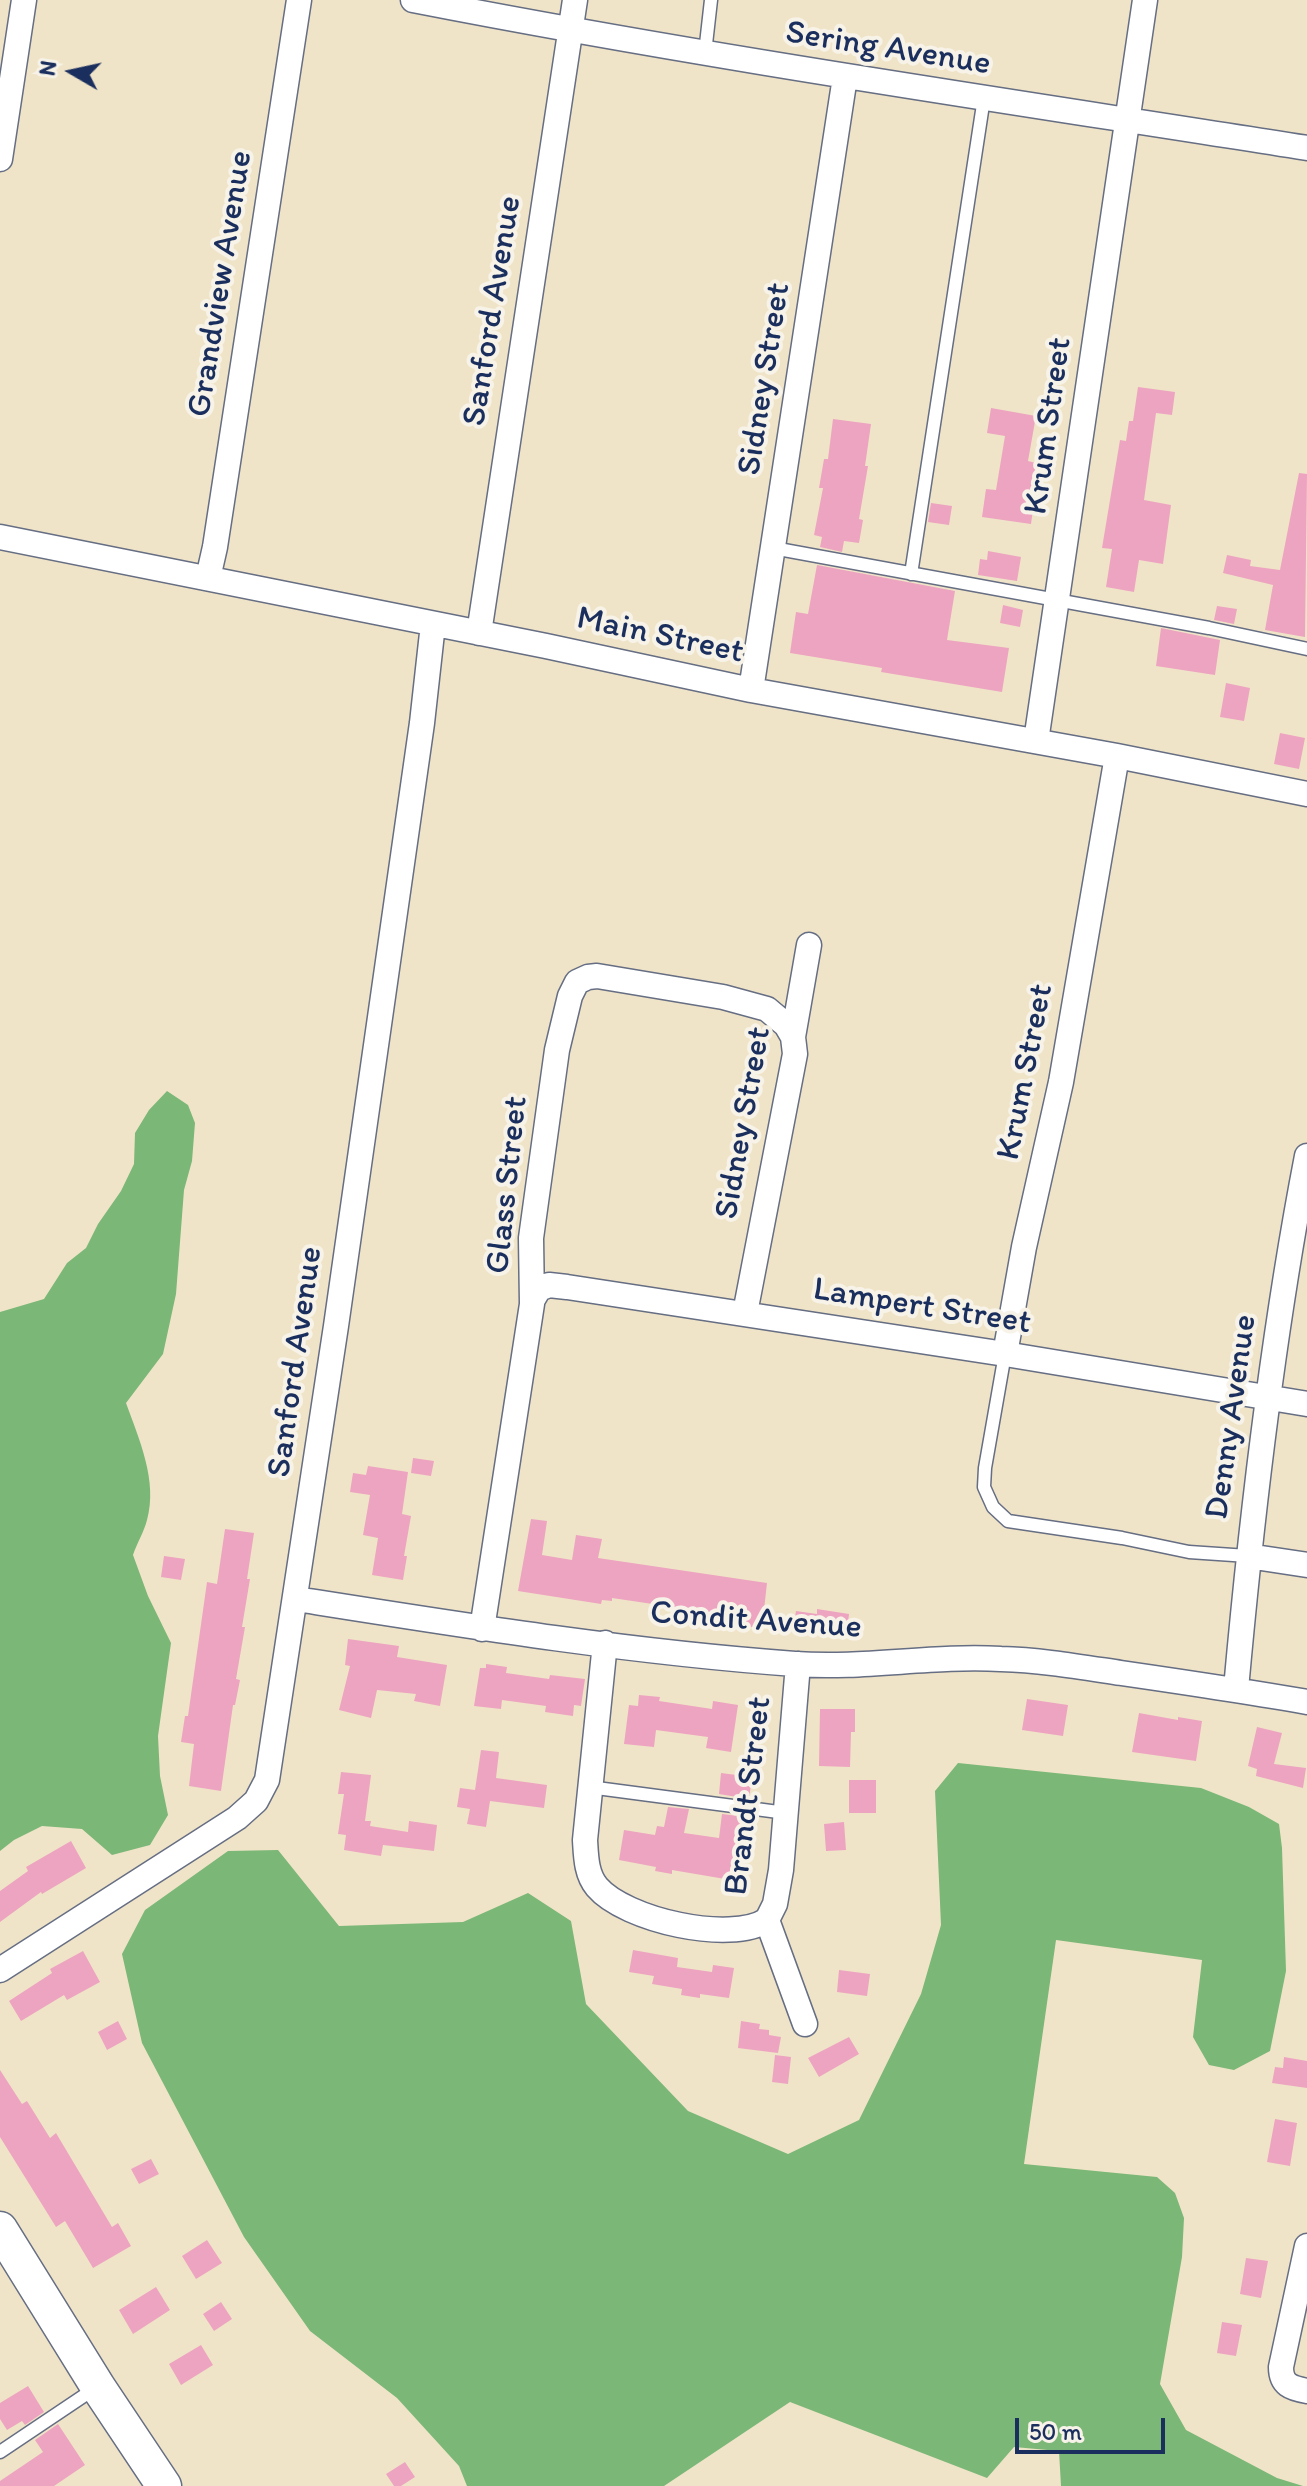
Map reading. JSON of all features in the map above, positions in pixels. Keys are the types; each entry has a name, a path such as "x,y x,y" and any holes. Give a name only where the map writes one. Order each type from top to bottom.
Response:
{"main road":[{"path":"0,2229 164,2486"}],"street":[{"path":"0,159 8,55 24,0"},
{"name":"Grandview Avenue","path":"208,578 299,0"},
{"name":"Sering Avenue","path":"413,0 570,31 845,77 1307,148"},
{"name":"Sanford Avenue","path":"479,633 575,0"},
{"name":"Krum Street","path":"1036,741 1145,0"},
{"name":"Sidney Street","path":"751,690 845,77"},
{"name":"Main Street","path":"0,537 751,690 1117,756 1307,794"},
{"name":"Sanford Avenue","path":"0,1970 224,1826 256,1801 267,1780 296,1599 422,723 433,624"},
{"name":"Krum Street","path":"1005,1354 1024,1247 1061,1082 1117,756"},
{"name":"Sidney Street","path":"745,1313 795,1054 793,1037 809,945"},
{"name":"Glass Street","path":"482,1629 532,1301 531,1238 543,1140 557,1050 570,996 577,982 597,976 723,997 767,1009 777,1015 793,1037"},
{"name":"Denny Avenue","path":"1236,1689 1248,1556 1269,1398 1299,1241 1307,1156"},
{"name":"Lampert Street","path":"532,1301 539,1289 549,1285 745,1313 1307,1404"},
{"path":"1248,1556 1307,1565"},
{"name":"Condit Avenue","path":"296,1599 482,1629 798,1664 848,1665 956,1657 1004,1659 1236,1689 1307,1702"},
{"path":"605,1643 585,1840 586,1862 597,1887 612,1901 636,1914 675,1924 741,1929 753,1928 767,1920"},
{"name":"Brandt Street","path":"798,1664 781,1870 775,1904 767,1920 805,2024"},
{"path":"1307,2246 1281,2367 1282,2379 1291,2387 1307,2391"}],"lane":[{"path":"705,53 711,0"},
{"path":"911,574 984,98"},
{"path":"773,548 1209,628 1307,649"},
{"path":"1005,1354 984,1487 993,1507 1008,1521 1122,1538 1189,1552 1248,1556"},
{"path":"589,1787 786,1813"},
{"path":"0,2452 98,2387"}],"green space":[{"path":"167,1091 188,1105 195,1123 192,1161 184,1190 176,1294 163,1354 126,1403 146,1460 150,1490 147,1520 133,1555 148,1596 171,1643 158,1736 160,1776 168,1815 150,1845 112,1855 82,1829 42,1826 0,1851 0,1312 44,1299 67,1263 86,1248 134,1164 135,1133 149,1110"},
{"path":"958,1763 1201,1788 1249,1807 1279,1824 1286,1971 1270,2051 1234,2070 1209,2065 1193,2037 1202,1960 1056,1940 1024,2164 1157,2177 1175,2193 1184,2218 1182,2257 1160,2384 1186,2430 1277,2478 1303,2486 1061,2486 1059,2451 1014,2447 987,2478 790,2402 664,2486 467,2486 459,2466 397,2398 310,2331 244,2237 142,2043 122,1954 145,1910 228,1851 278,1850 339,1926 463,1922 528,1893 571,1921 586,2004 688,2111 788,2154 859,2120 921,1994 941,1925 935,1791"}],"building":[{"path":"1138,387 1175,392 1172,415 1156,413 1144,500 1171,505 1163,564 1139,560 1134,592 1106,587 1112,549 1102,548 1120,440 1126,441 1129,421 1133,421"},
{"path":"991,408 1036,416 1028,461 1036,463 1031,524 982,517 986,489 996,490 1005,436 987,433"},
{"path":"833,419 871,424 859,519 863,520 859,543 844,541 842,552 820,547 822,537 814,535 823,488 819,488 824,459 828,459"},
{"path":"1299,473 1307,474 1305,637 1265,630 1273,585 1223,573 1227,555 1251,560 1250,566 1280,570"},
{"path":"931,503 952,506 949,525 928,522"},
{"path":"988,551 1021,557 1017,581 978,575 980,559 987,560"},
{"path":"817,565 955,591 947,640 1009,648 1002,692 790,653 796,612 808,614"},
{"path":"1003,605 1023,610 1020,627 1000,623"},
{"path":"1217,606 1237,609 1234,624 1214,620"},
{"path":"1161,628 1220,640 1215,675 1156,666"},
{"path":"1226,683 1250,688 1244,721 1220,717"},
{"path":"1280,733 1305,738 1299,769 1274,764"},
{"path":"413,1458 434,1461 431,1476 411,1473"},
{"path":"368,1466 408,1472 402,1514 411,1516 403,1580 372,1575 378,1538 363,1535 370,1495 350,1492 353,1473 366,1475"},
{"path":"531,1519 547,1521 542,1555 572,1560 576,1535 602,1539 598,1558 767,1583 762,1628 741,1626 741,1623 699,1614 700,1611 612,1598 612,1601 602,1600 601,1604 518,1591"},
{"path":"225,1529 254,1533 242,1627 245,1627 236,1679 240,1680 233,1705 221,1791 189,1786 194,1744 181,1742 185,1716 188,1716 207,1582 217,1584"},
{"path":"164,1556 185,1559 181,1580 161,1577"},
{"path":"817,1609 849,1614 846,1638 793,1631 796,1611 817,1614"},
{"path":"348,1639 399,1646 397,1657 447,1665 440,1706 414,1701 416,1694 377,1690 371,1718 339,1710 350,1666 345,1665"},
{"path":"486,1664 507,1667 506,1673 549,1679 550,1675 585,1679 581,1706 574,1705 573,1716 545,1712 546,1706 502,1700 501,1709 474,1706 480,1668 486,1668"},
{"path":"639,1695 712,1709 713,1701 738,1705 731,1752 706,1748 708,1737 656,1730 654,1747 624,1744 629,1705 638,1706"},
{"path":"1027,1699 1068,1705 1063,1736 1022,1730"},
{"path":"820,1709 855,1709 850,1767 819,1766"},
{"path":"1139,1713 1202,1721 1196,1761 1132,1752"},
{"path":"1257,1727 1282,1733 1274,1764 1306,1768 1303,1788 1256,1776 1257,1769 1248,1766"},
{"path":"481,1750 499,1752 496,1778 547,1785 544,1808 490,1801 486,1827 467,1824 470,1809 457,1807 460,1788 475,1790"},
{"path":"341,1772 371,1775 365,1821 371,1821 370,1826 408,1832 409,1821 437,1825 434,1851 383,1845 381,1856 344,1850 346,1835 338,1834 344,1794 338,1794"},
{"path":"721,1773 752,1777 749,1799 719,1794"},
{"path":"849,1780 876,1780 876,1813 849,1813"},
{"path":"668,1807 689,1809 684,1833 719,1838 722,1814 746,1817 737,1881 672,1870 672,1874 655,1871 656,1867 619,1860 624,1830 655,1835 657,1826 664,1827"},
{"path":"844,1822 846,1850 826,1851 824,1824"},
{"path":"71,1841 86,1868 41,1892 0,1922 0,1891 28,1871 26,1867"},
{"path":"633,1950 678,1958 677,1967 712,1972 713,1965 734,1968 729,1998 681,1995 682,1989 652,1984 654,1976 629,1972"},
{"path":"83,1951 100,1982 67,2000 64,1995 21,2021 9,2001 52,1973 50,1969"},
{"path":"839,1970 870,1974 867,1996 837,1992"},
{"path":"118,2021 127,2039 107,2050 98,2032"},
{"path":"741,2021 760,2024 759,2029 769,2030 769,2035 781,2037 778,2053 738,2048"},
{"path":"849,2037 859,2054 819,2077 808,2058"},
{"path":"775,2055 791,2057 788,2084 772,2082"},
{"path":"1284,2057 1307,2061 1307,2088 1272,2083 1275,2067 1283,2068"},
{"path":"0,2070 22,2104 27,2101 50,2138 56,2133 112,2227 118,2223 131,2246 93,2268 65,2221 56,2227 0,2137"},
{"path":"1275,2119 1297,2123 1290,2166 1267,2162"},
{"path":"151,2159 159,2174 139,2184 131,2169"},
{"path":"207,2240 222,2263 196,2279 182,2256"},
{"path":"1246,2258 1268,2261 1261,2298 1240,2294"},
{"path":"156,2287 170,2310 133,2334 119,2310"},
{"path":"221,2302 232,2319 214,2331 203,2314"},
{"path":"1222,2322 1242,2325 1236,2356 1217,2353"},
{"path":"201,2345 213,2365 181,2385 169,2364"},
{"path":"28,2386 44,2412 25,2425 22,2421 7,2430 0,2419 0,2403"},
{"path":"58,2424 85,2465 54,2486 0,2486 0,2481 43,2452 35,2440"},
{"path":"405,2462 415,2477 401,2486 394,2486 386,2474"}]}
